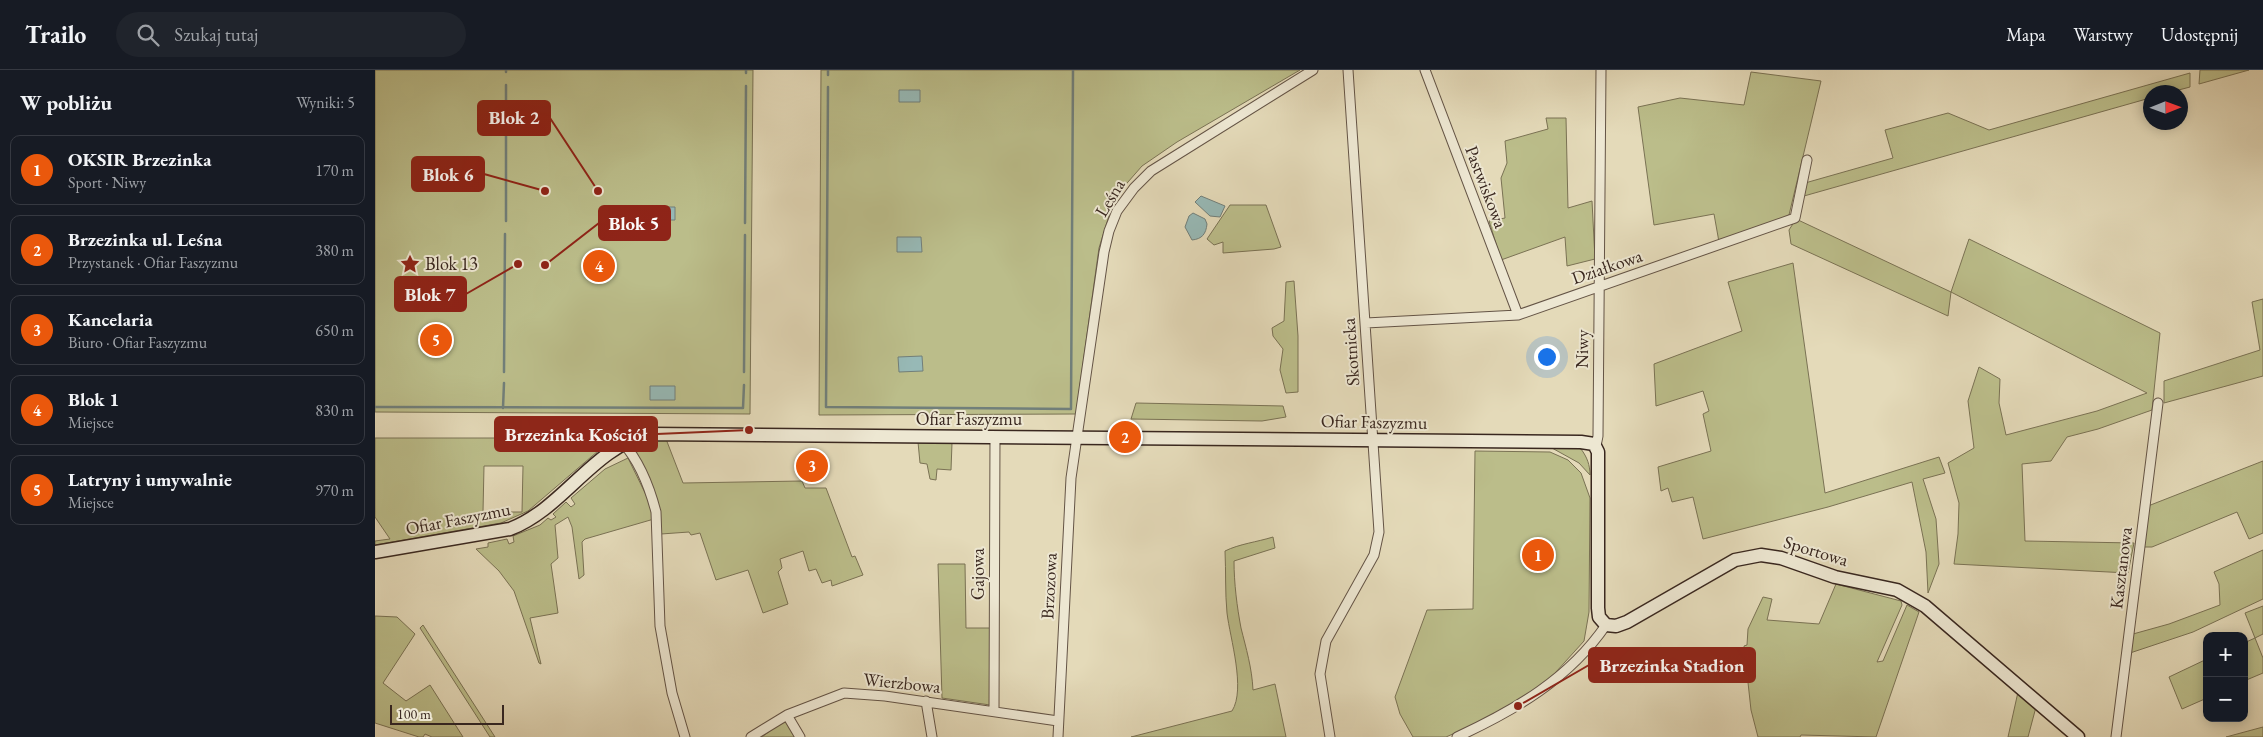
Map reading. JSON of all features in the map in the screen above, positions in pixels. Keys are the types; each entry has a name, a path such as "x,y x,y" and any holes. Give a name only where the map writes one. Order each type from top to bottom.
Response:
{"street":[{"name":"Leśna","path":"1077,436 1106,242 1117,211 1142,178 1170,157 1313,70"},
{"name":"Skotnicka","path":"1330,737 1320,674 1326,641 1374,555 1379,532 1348,70"},
{"name":"Pastwiskowa","path":"1425,70 1518,315"},
{"name":"Niwy","path":"1601,70 1601,286 1598,436 1596,446 1598,452 1598,608 1599,617 1606,625"},
{"name":"Działkowa","path":"1365,323 1518,315 1795,218 1807,160"},
{"name":"Kasztanowa","path":"2116,737 2158,403"},
{"name":"Ofiar Faszyzmu","path":"375,552 510,529 525,523 567,490 594,464 623,443 636,437 661,433 995,437 1374,438 1581,442 1596,446"},
{"name":"Brzozowa","path":"1058,737 1071,478 1077,436"},
{"name":"Gajowa","path":"994,711 995,437"},
{"path":"623,443 634,458 656,512 660,626 668,679 685,737"},
{"name":"Sportowa","path":"1606,625 1616,626 1627,622 1735,560 1761,555 1772,556 1835,577 1897,590 1925,606 2078,737"},
{"path":"1457,737 1502,716 1566,673 1606,625"},
{"name":"Wierzbowa","path":"751,737 787,715 845,693 885,696 1058,721"},
{"path":"926,702 932,737"},
{"path":"787,715 800,737"}],"green space":[{"path":"375,70 753,70 750,414 375,412"},
{"path":"821,70 1300,70 1177,142 1142,166 1121,190 1112,206 1099,248 1076,414 819,415"},
{"path":"2200,70 2249,70 2199,84"},
{"path":"1751,72 1821,81 1789,215 1782,220 1719,242 1714,214 1654,225 1638,107 1680,98 1744,105"},
{"path":"2190,73 2190,87 2188,88 2188,85 2148,85"},
{"path":"2143,86 2143,100 1804,196 1805,183 1893,158 1885,130 1948,113 1989,130"},
{"path":"1546,118 1566,118 1568,208 1592,201 1595,259 1567,266 1565,237 1501,260 1489,221 1505,218 1501,178 1507,163 1505,141 1548,129"},
{"path":"1230,205 1266,205 1281,247 1223,253 1223,242 1214,245 1207,239"},
{"path":"1796,219 1951,292 1948,316 1791,244 1789,230"},
{"path":"1969,239 2160,333 2152,410 2098,429 2067,437 2051,461 2022,464 2025,541 2134,543 2128,573 1954,564 1958,534 1959,503 1948,463 1974,448 1968,401 1979,367 2000,379 1999,403 2006,435 2097,411 2147,393 1951,292"},
{"path":"1793,263 1825,493 1939,457 1945,473 1923,479 1936,519 1939,564 1928,593 1926,552 1912,482 1828,507 1703,539 1693,497 1672,502 1668,488 1661,491 1658,467 1711,451 1703,414 1709,411 1703,391 1656,406 1654,364 1742,331 1728,282"},
{"path":"1294,281 1298,336 1298,392 1286,393 1280,370 1283,349 1273,336 1272,328 1284,321 1286,282"},
{"path":"2263,299 2263,376 2164,403 2164,381 2260,350 2252,302"},
{"path":"1136,403 1283,406 1286,417 1262,421 1131,419"},
{"path":"375,438 612,439 528,511 501,523 375,545 375,541 390,539 375,517","holes":["484,466 523,466 522,512 483,512"]},
{"path":"666,439 683,483 802,481 805,488 826,488 852,557 855,556 863,575 832,586 831,580 822,583 816,569 809,571 803,551 780,559 782,568 778,572 788,604 763,613 748,570 716,580 700,533 691,535 689,532 661,534 636,456 638,445 649,441"},
{"path":"918,442 952,443 951,470 937,469 936,480 930,479 927,464 920,463"},
{"path":"1574,447 1581,449 1585,455 1589,464 1590,475 1579,463 1552,448"},
{"path":"1475,451 1550,452 1568,460 1581,473 1590,498 1589,612 1584,641 1546,683 1500,713 1446,737 1413,737 1400,714 1395,697 1427,610 1473,609"},
{"path":"628,458 648,499 654,519 585,539 582,542 584,575 579,579 572,527 568,517 555,525 558,558 551,564 558,613 530,618 541,664 539,663 514,591 499,571 476,549 488,547 488,543 507,539 509,544 514,542 513,536 540,525 548,518 551,520 556,517 553,514 566,502 571,507 575,504 571,498 605,469"},
{"path":"2263,461 2263,533 2249,539 2237,512 2152,547 2144,547 2148,506"},
{"path":"1273,537 1275,548 1234,561 1236,595 1253,690 1275,684 1286,737 1131,737 1232,711 1238,690 1236,663 1227,613 1225,551"},
{"path":"2263,550 2263,599 2193,632 2130,653 2133,634 2169,624 2220,605 2219,584 2214,572"},
{"path":"938,564 965,564 966,628 991,628 990,705 942,698"},
{"path":"1836,584 1901,601 1902,605 1877,662 1883,661 1907,605 1919,612 1876,737 1801,735 1800,737 1758,737 1751,710 1744,646 1747,645 1748,629 1763,597 1772,599 1767,620 1819,624"},
{"path":"2263,606 2263,634 2255,638 2245,613"},
{"path":"375,616 397,617 415,634 383,683 406,701 430,685 463,737 432,737 425,734 423,737 419,737 375,723"},
{"path":"423,625 495,737 490,737 420,628"},
{"path":"2255,638 2263,658 2263,673 2248,679 2248,677 2248,641"},
{"path":"2203,661 2203,700 2182,709 2169,677"},
{"path":"2018,692 2036,707 2028,737 2008,737"},
{"path":"783,721 788,724 796,737 762,737"},
{"path":"2263,727 2263,737 2226,737"}],"water":[{"path":"899,90 920,90 920,102 899,102"},
{"path":"1201,196 1225,206 1220,217 1210,216 1195,202"},
{"path":"652,207 675,207 675,220 652,220"},
{"path":"1193,213 1205,219 1207,224 1203,235 1192,240 1185,227 1189,216"},
{"path":"897,237 921,237 922,252 897,252"},
{"path":"922,356 923,371 899,372 898,357"},
{"path":"650,386 675,386 675,400 650,400"}],"waterway":[{"path":"828,70 828,75"},
{"path":"828,87 826,407 1071,409 1073,70"},
{"path":"506,85 506,221"},
{"path":"745,223 746,86"},
{"path":"504,372 505,234"},
{"path":"744,372 745,235"},
{"path":"503,408 504,383"},
{"path":"375,407 743,408 744,385"}],"place":[{"name":"Blok 6","path":"545,191"},
{"name":"Blok 2","path":"598,191"},
{"name":"Blok 13","path":"410,264"},
{"name":"Blok 7","path":"518,264"},
{"name":"Blok 5","path":"545,265"},
{"name":"Blok 1","path":"599,266"},
{"name":"Latryny i umywalnie","path":"436,340"},
{"name":"Brzezinka Kościół","path":"749,430"},
{"name":"Brzezinka ul. Leśna","path":"1125,437"},
{"name":"Kancelaria","path":"812,466"},
{"name":"OKSIR Brzezinka","path":"1538,555"},
{"name":"Brzezinka Stadion","path":"1518,706"}]}
